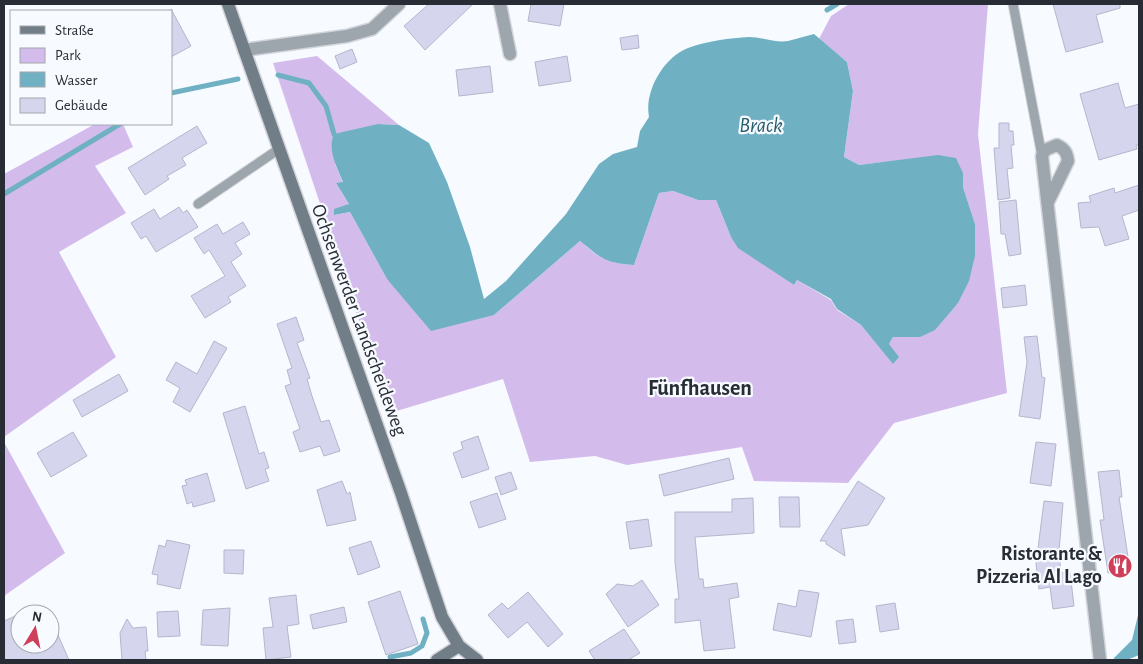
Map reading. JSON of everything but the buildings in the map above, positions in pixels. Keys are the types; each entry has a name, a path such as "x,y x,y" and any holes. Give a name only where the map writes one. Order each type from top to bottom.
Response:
{"street":[{"name":"Ochsenwerder Landscheideweg","path":"228,4 401,493 442,618 459,646"},
{"path":"244,50 347,36 372,29 400,4"},
{"path":"500,4 510,54"},
{"path":"1048,202 1068,161 1068,154 1064,148 1051,146 1045,150 1042,156 1100,660"},
{"path":"437,660 459,646 477,660"}],"lane":[{"path":"1013,4 1042,156"},
{"path":"198,204 279,149"}],"green space":[{"path":"849,4 988,4 978,134 1007,393 894,423 848,483 754,481 742,447 627,465 595,456 530,462 503,379 390,413 273,63 317,56 399,125 378,124 335,164 343,183 336,183 349,204 334,215 350,212 387,279 494,315 580,241 604,259 634,265 659,193 673,191 698,200 716,200 731,237 794,285 797,280 831,300 837,310 861,325 893,363 889,344 893,337 920,337 975,224 963,187 963,173 884,162 859,165 844,157 853,91 847,62 819,39 831,16"},
{"path":"93,125 123,125 133,147 95,166 126,213 59,252 116,357 4,437 4,174"},
{"path":"4,442 65,553 4,596"}],"water":[{"name":"Brack","path":"814,34 847,62 853,91 844,157 859,165 938,155 956,158 963,173 963,187 975,224 975,256 969,281 958,303 935,330 920,337 893,337 889,344 899,357 893,364 861,325 837,309 831,299 797,280 794,285 738,248 731,237 716,200 698,200 673,191 659,193 634,265 616,263 604,259 580,241 494,315 431,331 387,279 350,212 334,215 334,209 349,204 336,183 343,182 332,152 334,134 378,124 399,125 429,143 447,182 470,247 484,299 506,281 566,214 599,164 613,154 637,147 640,131 649,117 648,107 653,86 664,67 679,52 703,43 734,38 749,37 783,41"},
{"path":"1139,611 1139,655 1127,660 1114,660 1132,640"}],"waterway":[{"path":"827,10 837,4"},
{"path":"278,75 309,83 326,106 334,134"},
{"path":"172,93 238,79"},
{"path":"4,194 118,125"},
{"path":"390,657 411,653 422,646 427,633 423,619"}],"place":[{"name":"Ristorante & Pizzeria Al Lago","path":"1120,566"}],"district":[{"name":"Fünfhausen","path":"700,388"}]}
